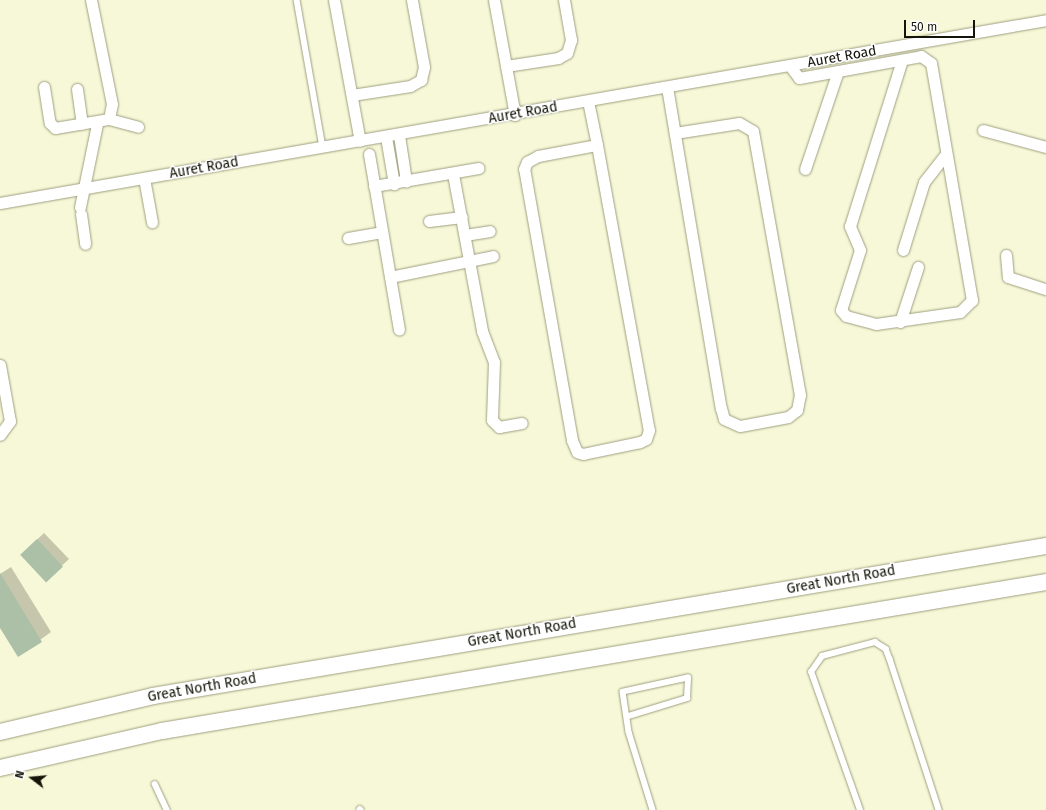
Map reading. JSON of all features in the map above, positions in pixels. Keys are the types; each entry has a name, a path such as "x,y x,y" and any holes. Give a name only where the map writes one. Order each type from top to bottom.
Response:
{"main road":[{"name":"Great North Road","path":"0,732 154,696 1046,546"},
{"path":"0,768 162,731 1046,582"}],"street":[{"path":"91,0 112,104 109,119"},
{"path":"334,0 360,142"},
{"path":"352,95 410,86 421,80 424,67 412,0"},
{"path":"494,0 514,114"},
{"path":"506,66 558,58 567,53 571,40 564,0"},
{"name":"Auret Road","path":"0,203 360,142 1046,20"},
{"path":"790,66 799,78 924,56 930,61 972,300 960,312 900,322 870,324 844,316 841,310 860,250 850,226 902,60"},
{"path":"805,169 838,71"},
{"path":"44,87 51,126 57,128 82,124 97,124 109,119 138,127"},
{"path":"667,87 724,418 740,426 788,417 797,410 800,395 753,131 739,123 675,133"},
{"path":"77,89 82,124"},
{"path":"588,101 597,145 649,432 640,442 583,454 577,452 572,440 524,169 527,162 538,156 597,145"},
{"path":"85,244 81,211 82,189 97,124"},
{"path":"983,130 1046,147"},
{"path":"399,135 406,181"},
{"path":"386,137 394,184"},
{"path":"369,154 381,232 399,329"},
{"path":"903,250 924,182 946,154"},
{"path":"374,186 454,174 478,168"},
{"path":"454,174 482,331 496,370 492,420 499,427 522,423"},
{"path":"144,178 152,222"},
{"path":"429,221 462,216"},
{"path":"465,235 490,231"},
{"path":"348,238 381,232"},
{"path":"1006,255 1008,277 1046,289"},
{"path":"390,277 493,256"},
{"path":"900,322 918,268"},
{"path":"0,364 10,421 0,435"}],"lane":[{"path":"297,0 323,148"},
{"path":"860,810 811,672 822,656 875,642 886,649 890,659 939,810"},
{"path":"629,716 687,698 688,678 626,689 622,697 629,716 629,732 653,810"},
{"path":"155,784 167,810"}],"building":[{"path":"37,539 63,567 46,582 20,555"},
{"path":"0,573 42,642 18,657 0,628"}]}
